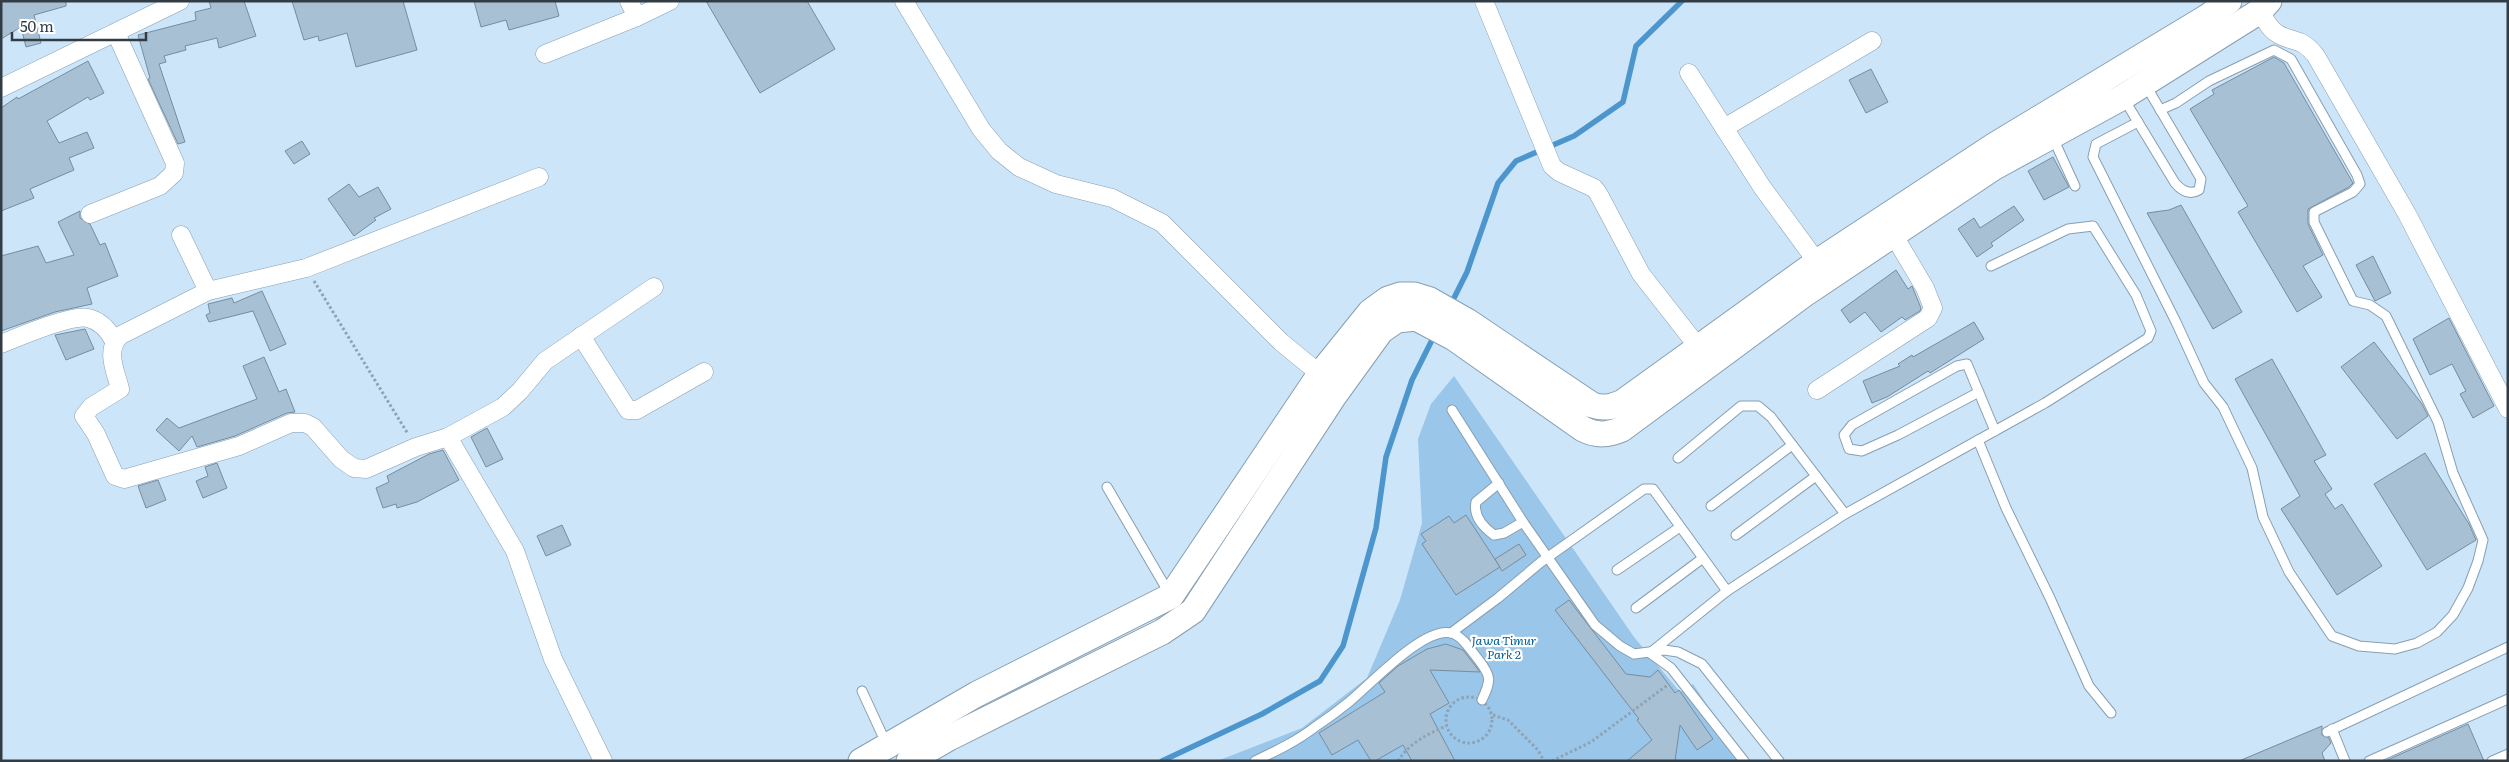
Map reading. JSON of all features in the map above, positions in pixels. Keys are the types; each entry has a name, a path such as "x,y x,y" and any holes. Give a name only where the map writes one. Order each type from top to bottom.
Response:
{"street":[{"path":"1,88 180,1"},
{"path":"629,1 637,17"},
{"path":"545,54 637,17 670,1"},
{"path":"904,1 981,129 999,151 1019,167 1056,184 1112,198 1162,223 1281,342 1320,374"},
{"path":"1484,1 1549,160 1559,172 1594,188 1598,193 1641,274 1698,348"},
{"path":"2138,74 2229,1"},
{"path":"861,761 977,694 1182,604 1320,374 1376,306 1388,299 1400,295 1414,295 1423,309 1598,407 1613,406 1623,402 1818,262 2138,74 2264,6 2271,28 2280,35 2301,40 2316,56 2407,214 2508,409"},
{"path":"90,214 160,186 174,173 175,163 116,33"},
{"path":"1724,128 1872,41"},
{"path":"1689,73 1762,187 1818,262"},
{"path":"1461,330 1583,429 1592,434 1612,433 1622,429 1806,293 1894,234 1958,180 1993,168 2052,136 2116,87"},
{"path":"114,341 208,291 306,268 539,177"},
{"path":"1817,390 1899,339 1928,318 1934,308 1926,288 1894,234"},
{"path":"181,235 208,291"},
{"path":"1,344 26,333 78,318 88,318 107,328 114,341 112,357 120,390 91,407 84,416 96,434 115,476 124,479 138,476 239,446 291,423 298,422 313,428 341,459 354,468 366,469 416,447 448,438 503,407 520,391 545,361 654,287"},
{"path":"909,761 949,738 1162,632 1381,330 1397,320 1423,309"},
{"path":"581,336 628,410 637,410 704,372"},
{"path":"448,438 515,551 553,660 603,761"}],"lane":[{"path":"2138,122 2096,144 2093,158 2176,322 2204,383 2223,408 2252,468 2263,517 2289,572 2332,636 2359,646 2395,649 2417,643 2437,632 2453,616 2468,588 2483,540 2453,473 2438,422 2386,316 2370,305 2353,301 2314,222 2314,212 2353,192 2360,184 2357,175 2291,59 2274,50 2209,81 2176,103 2160,110"},
{"path":"2116,87 2182,191 2196,192 2201,186 2200,179 2138,74"},
{"path":"2052,136 2075,186"},
{"path":"1650,653 1727,591 1845,514 2045,403 2148,338 2151,331 2136,295 2093,226 2068,229 1991,266"},
{"path":"1979,392 1898,435 1862,451 1849,449 1844,435 1852,425 1957,366 1967,364 1979,392 1995,431"},
{"path":"1678,458 1741,406 1758,406 1771,417 1845,514"},
{"path":"1452,410 1523,522 1596,625 1620,646 1634,654 1664,650 1678,652 1702,664 1779,761"},
{"path":"1978,440 2006,508 2050,598 2089,686 2111,713"},
{"path":"1712,506 1792,444"},
{"path":"1736,535 1816,476"},
{"path":"1499,484 1476,502 1477,516 1487,530 1494,535 1504,533 1523,522"},
{"path":"1107,487 1182,604"},
{"path":"1451,633 1548,557 1644,489 1653,489 1727,591"},
{"path":"1617,570 1680,527"},
{"path":"1636,608 1703,558"},
{"path":"1255,761 1313,729 1349,702 1403,654 1424,640 1441,633 1451,633 1462,639 1488,672 1489,683 1482,700"},
{"path":"2345,761 2330,731 2508,647"},
{"path":"1650,653 1671,668 1744,761"},
{"path":"862,691 888,746"},
{"path":"2369,761 2508,699"},
{"path":"2492,761 2508,754"}],"path":[{"path":"306,268 416,447"},
{"path":"1552,761 1591,742 1631,714 1669,684 1670,678"},
{"path":"1493,715 1490,733 1483,740 1475,743 1466,744 1457,740 1450,734 1446,726 1449,708 1456,701 1464,697 1482,700 1493,715 1508,720 1538,750 1544,761"},
{"path":"1398,761 1404,752 1426,735 1446,726"}],"green space":[{"name":"Jawa Timur Park 2","path":"1454,376 1634,637 1680,692 1693,684 1745,761 1217,761 1302,728 1367,678 1400,600 1422,523 1418,439 1431,404"}],"building":[{"path":"1,1 66,1 66,6 34,15 41,43 26,47 21,27 1,39"},
{"path":"209,1 244,1 256,36 219,48 217,38 185,46 186,50 164,56 166,62 159,64 185,142 178,144 148,79 150,78 138,35 196,20 195,12 211,8"},
{"path":"292,1 403,1 417,50 356,67 347,33 319,41 318,36 304,40"},
{"path":"474,1 555,1 559,16 509,30 506,20 481,27"},
{"path":"706,1 807,1 835,49 760,93"},
{"path":"2274,57 2284,63 2353,183 2308,209 2308,224 2323,255 2303,266 2322,297 2297,312 2238,212 2248,206 2190,109 2214,94 2212,90"},
{"path":"88,61 104,93 90,100 88,97 47,121 59,143 87,132 94,148 69,158 74,170 30,189 34,198 1,211 1,108 17,97 18,99"},
{"path":"1871,69 1888,102 1866,113 1849,80"},
{"path":"302,141 310,154 294,164 285,151"},
{"path":"2053,157 2069,187 2044,200 2028,171"},
{"path":"349,184 359,197 378,187 391,209 374,218 376,220 354,236 328,199"},
{"path":"2181,205 2242,312 2213,329 2147,213 2169,210"},
{"path":"2014,206 2024,220 1991,243 1993,246 1977,257 1958,229 1974,218 1980,228"},
{"path":"80,211 80,218 90,224 100,245 105,243 118,276 87,288 92,304 55,312 1,331 1,256 38,246 46,263 74,255 58,222"},
{"path":"2373,256 2391,293 2375,301 2356,265"},
{"path":"1896,270 1908,289 1912,286 1921,308 1920,311 1905,320 1902,317 1881,332 1865,312 1850,323 1841,310"},
{"path":"262,291 286,344 270,351 253,311 209,322 206,315 210,313 208,304 232,298 234,303"},
{"path":"2449,318 2494,406 2473,418 2460,394 2466,391 2452,364 2430,375 2413,339"},
{"path":"1974,322 1984,339 1930,373 1928,371 1887,397 1872,403 1863,381 1900,366 1898,364 1912,355 1913,357"},
{"path":"85,329 94,349 66,360 55,335"},
{"path":"2374,342 2422,404 2428,416 2397,439 2341,367"},
{"path":"264,357 279,392 286,389 295,412 287,413 235,436 197,447 192,436 179,451 156,430 167,418 179,428 257,399 243,366"},
{"path":"2272,359 2326,455 2314,461 2332,489 2325,494 2335,509 2342,504 2382,566 2337,595 2281,509 2300,496 2235,379"},
{"path":"487,428 503,459 486,467 471,437"},
{"path":"443,450 459,480 417,502 397,508 396,504 383,508 376,488 389,482 387,476 429,454"},
{"path":"2425,453 2469,524 2476,540 2427,570 2374,484"},
{"path":"217,463 227,488 203,498 196,481 208,476 205,467"},
{"path":"158,480 166,500 146,508 138,486"},
{"path":"1466,515 1500,567 1456,595 1422,544 1426,541 1421,534 1449,516 1454,523"},
{"path":"562,525 571,545 546,556 537,536"},
{"path":"1519,544 1526,555 1502,571 1495,559"},
{"path":"1569,600 1626,674 1650,677 1658,670 1675,693 1679,690 1713,739 1697,750 1680,725 1675,761 1627,761 1652,740 1637,720 1639,719 1555,610"},
{"path":"1446,644 1463,650 1480,672 1430,670 1449,703 1430,714 1455,761 1412,761 1403,745 1375,761 1371,761 1358,740 1332,755 1319,733 1385,692 1379,683 1398,666 1427,649"},
{"path":"2468,724 2484,761 2385,761"},
{"path":"2322,726 2322,735 2329,738 2331,743 2322,753 2325,761 2239,761"}],"waterway":[{"path":"1451,304 1467,272 1498,183 1516,161 1574,136 1623,102 1636,46 1682,1"},
{"path":"1162,761 1262,714 1320,681 1343,646 1376,528 1386,457 1412,380 1435,334"}]}
